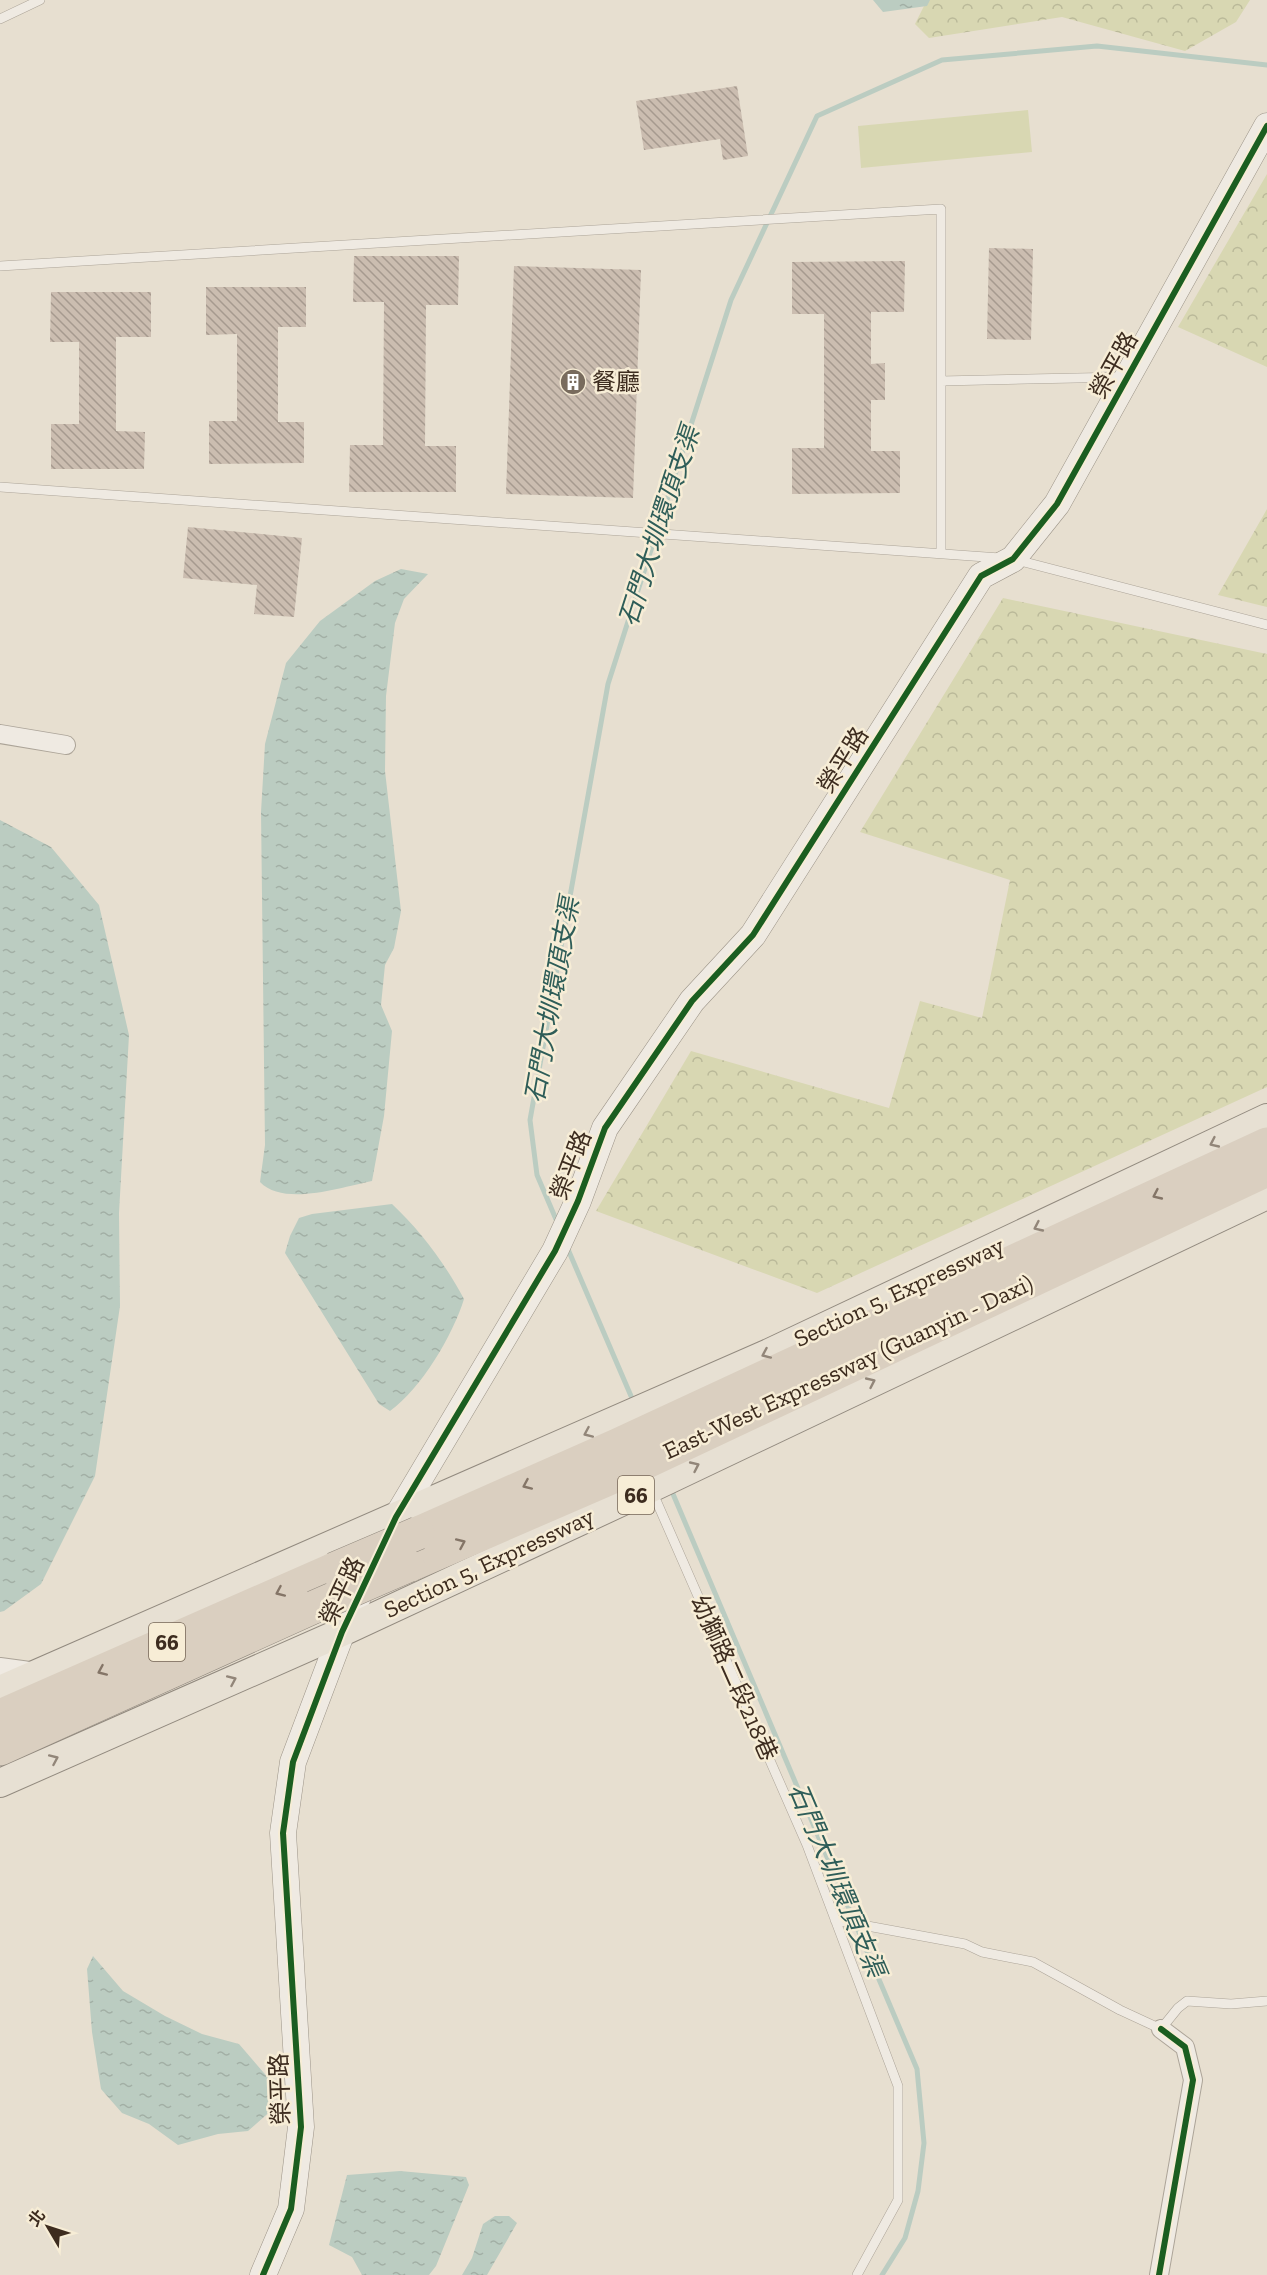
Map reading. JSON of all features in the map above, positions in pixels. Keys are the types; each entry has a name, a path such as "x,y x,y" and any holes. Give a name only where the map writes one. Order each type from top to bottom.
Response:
{"highway":[{"name":"East-West Expressway (Guanyin - Daxi)","path":"0,1716 407,1525 651,1453 1267,1144"},
{"name":"East-West Expressway (Guanyin - Daxi)","path":"0,1749 408,1566 1267,1170"}],"main road":[{"name":"Section 5, Expressway","path":"0,1690 407,1525 1267,1118"},
{"name":"Section 5, Expressway","path":"0,1783 342,1632 651,1453 1267,1195"}],"street":[{"name":"榮平路","path":"263,2275 291,2209 302,2127 284,1833 293,1762 342,1632 407,1525 559,1241 578,1201 604,1128 692,1001 753,935 981,576 1013,558 1057,504 1267,126"},
{"path":"0,734 66,745"},
{"path":"0,1667 39,1673"},
{"path":"1159,2275 1193,2080 1185,2047 1161,2029"}],"lane":[{"path":"0,19 40,0"},
{"path":"0,266 941,209 941,553"},
{"path":"941,381 1128,377"},
{"path":"0,487 1013,558 1267,626"},
{"name":"幼獅路二段218巷","path":"651,1453 802,1834 840,1921 898,2086 898,2200 857,2275"},
{"path":"840,1921 965,1944 982,1952 1033,1962 1120,2010 1161,2029 1178,2008 1187,2001 1231,2004 1267,2001"}],"green space":[{"path":"927,0 1250,0 1236,22 1185,51 1062,17 929,38 915,24"},
{"path":"1028,110 1032,152 861,168 858,126"},
{"path":"1267,174 1267,367 1178,327"},
{"path":"1267,509 1267,607 1218,595"},
{"path":"1003,598 1267,654 1267,1087 817,1293 596,1211 691,1051 889,1108 920,1001 982,1018 1010,880 860,832"}],"water":[{"path":"873,0 930,0 927,6 883,12"},
{"path":"401,569 428,574 404,599 395,623 386,696 385,771 401,911 394,948 385,965 381,1005 392,1031 384,1116 372,1181 330,1191 283,1193 270,1189 260,1182 265,1145 261,812 265,744 286,663 320,621 375,581"},
{"path":"0,820 51,847 99,905 129,1035 119,1213 120,1306 95,1476 41,1584 0,1612"},
{"path":"392,1204 432,1248 464,1299 452,1329 434,1360 413,1389 390,1411 379,1404 285,1253 299,1218 312,1214"},
{"path":"93,1956 123,1991 165,2016 202,2034 239,2044 270,2080 274,2108 248,2131 218,2134 178,2145 149,2124 122,2113 101,2089 92,2032 87,1969"},
{"path":"400,2171 466,2177 469,2185 436,2266 429,2275 362,2275 352,2257 329,2245 347,2175"},
{"path":"495,2216 509,2216 517,2223 487,2275 462,2275 472,2258 483,2224"}],"building":[{"path":"737,86 748,156 723,160 720,139 644,150 636,101"},
{"path":"989,248 1033,249 1031,340 987,339"},
{"path":"354,256 459,256 458,305 426,305 425,446 456,446 456,492 349,492 350,445 383,445 384,302 353,302"},
{"path":"905,261 904,312 871,312 871,364 885,363 885,400 871,400 871,451 900,451 900,493 792,494 792,448 824,448 824,314 792,314 792,262"},
{"name":"餐廳","path":"514,266 641,270 633,498 506,494"},
{"path":"206,287 306,287 306,327 278,327 278,422 304,422 304,463 209,464 209,421 237,421 237,334 206,335"},
{"path":"51,292 151,292 151,337 116,337 116,431 145,432 144,469 51,469 51,424 79,424 79,342 50,342"},
{"path":"188,527 302,538 294,617 254,614 257,585 183,578"}],"waterway":[{"name":"石門大圳環頂支渠","path":"558,1224 537,1175 530,1120 608,684 731,300 817,116 942,60 1097,46 1267,65"},
{"name":"石門大圳環頂支渠","path":"567,1247 631,1396"},
{"name":"石門大圳環頂支渠","path":"673,1494 917,2069 924,2143 918,2191 905,2238 882,2275"}],"cycle path":[{"path":"263,2275 291,2209 301,2127 283,1833 293,1762 342,1632 396,1517 555,1251 578,1201 605,1128 692,1001 753,935 981,576 1013,559 1057,504 1267,126"},
{"path":"1159,2275 1193,2080 1185,2047 1161,2029"}],"place":[{"name":"餐廳","path":"573,382"}]}
